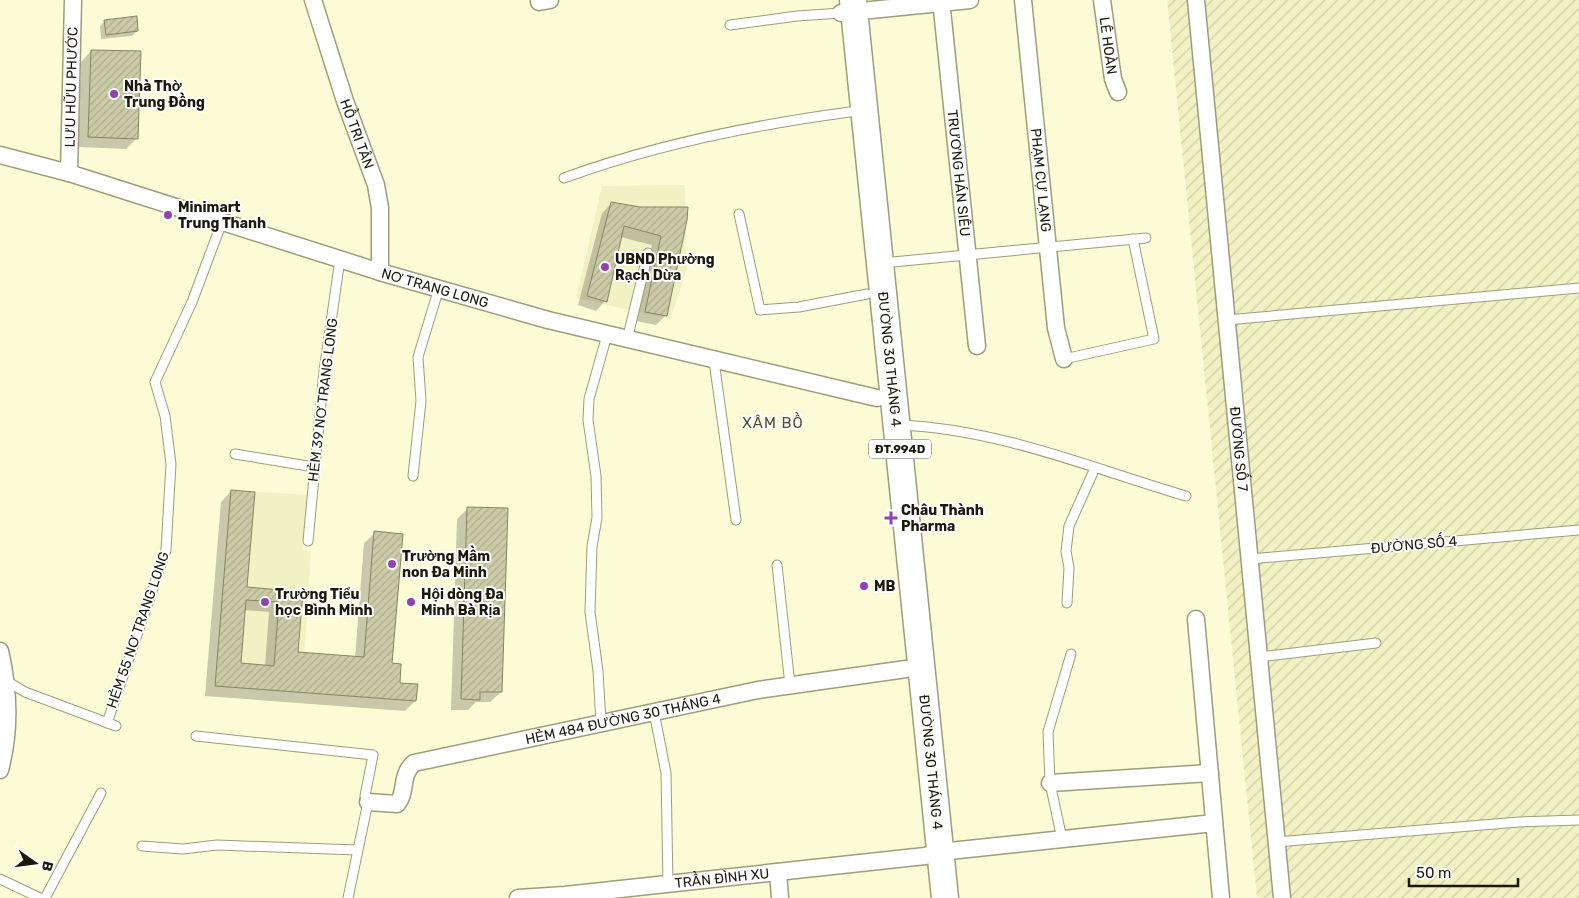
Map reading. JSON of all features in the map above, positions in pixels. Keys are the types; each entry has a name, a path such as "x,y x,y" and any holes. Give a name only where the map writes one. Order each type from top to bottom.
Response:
{"main road":[{"name":"ĐƯỜNG 30 THÁNG 4","path":"847,6 850,112 867,294 886,397"},
{"name":"ĐƯỜNG 30 THÁNG 4","path":"847,6 881,263 886,397 933,854 930,898"},
{"name":"ĐƯỜNG 30 THÁNG 4","path":"889,427 906,670 933,854 945,898"}],"street":[{"name":"LƯU HỮU PHƯỚC","path":"69,173 73,0"},
{"name":"HỒ TRI TÂN","path":"313,0 345,101 376,185 380,208 380,272"},
{"path":"847,6 970,0"},
{"name":"PHẠM CỰ LẠNG","path":"1023,0 1056,328 1064,359"},
{"name":"LÊ HOÀN","path":"1102,0 1113,78 1118,92"},
{"name":"ĐƯỜNG SỐ 7","path":"1196,0 1282,898"},
{"name":"TRƯƠNG HÁN SIÊU","path":"941,2 966,253 978,346"},
{"name":"NƠ TRANG LONG","path":"0,155 69,173 380,272 607,335 714,361 886,397"},
{"path":"1196,619 1221,898"},
{"path":"0,651 7,697 6,735 0,770"},
{"name":"HẺM 484 ĐƯỜNG 30 THÁNG 4","path":"368,802 397,804 400,800 403,781 409,767 414,763 790,685 906,670"},
{"path":"1050,783 1210,773"},
{"name":"TRẦN ĐÌNH XU","path":"518,898 669,891 778,872 1214,823"},
{"path":"778,872 780,898"}],"lane":[{"path":"730,25 797,16 847,6"},
{"path":"564,178 695,138 775,122 850,112"},
{"path":"739,214 760,310 799,306 867,294"},
{"name":"HẺM 55 NƠ TRANG LONG","path":"107,723 166,550 171,464 165,416 155,382 192,302 222,222"},
{"path":"881,263 966,253 1146,238"},
{"path":"1064,359 1154,339 1133,239"},
{"path":"627,340 648,252"},
{"name":"HẺM 39 NƠ TRANG LONG","path":"308,541 324,371 340,259"},
{"path":"413,476 421,402 418,357 439,288"},
{"path":"1227,320 1579,288"},
{"path":"601,724 598,671 590,612 592,546 597,518 596,476 588,420 589,400 607,335"},
{"path":"714,361 736,520"},
{"path":"889,427 976,433 1009,440 1186,496"},
{"path":"235,454 314,468"},
{"path":"1067,603 1069,568 1066,551 1069,526 1095,468"},
{"name":"ĐƯỜNG SỐ 4","path":"1250,559 1579,530"},
{"path":"777,564 790,685"},
{"path":"1259,657 1376,642"},
{"path":"1062,840 1050,783 1048,732 1071,654"},
{"path":"5,680 25,692 116,726"},
{"path":"654,712 666,773 669,891"},
{"path":"196,736 373,755 365,796 368,802 348,898"},
{"path":"46,898 101,793"},
{"path":"1276,842 1519,822 1579,820"},
{"path":"142,846 183,849 217,845 357,850"},
{"path":"0,879 40,898"}],"shaded area":[{"path":"1167,0 1579,0 1579,898 1257,898"},
{"path":"685,185 687,270 670,319 576,298 602,186"},
{"name":"Trường Tiểu học Bình Minh","path":"231,490 307,495 303,550 311,551 302,693 215,686"}],"building":[{"path":"137,16 138,31 106,35 104,20"},
{"name":"Nhà Thờ Trung Đồng","path":"91,50 141,51 138,139 88,137"},
{"name":"UBND Phường Rạch Dừa","path":"611,202 640,207 688,207 667,316 645,312 661,236 624,226 607,302 587,296"},
{"path":"231,490 255,492 247,587 303,592 298,652 364,657 374,531 403,534 392,663 401,664 400,683 418,684 416,701 215,686","holes":["246,600 279,602 274,666 241,663"]},
{"path":"467,507 508,508 502,692 480,692 480,700 461,699"}],"place":[{"name":"Nhà Thờ Trung Đồng","path":"114,94"},
{"name":"Minimart Trung Thanh","path":"168,215"},
{"name":"UBND Phường Rạch Dừa","path":"605,267"},
{"name":"Châu Thành Pharma","path":"891,518"},
{"name":"Trường Mầm non Đa Minh","path":"392,564"},
{"name":"MB","path":"864,586"},
{"name":"Trường Tiểu học Bình Minh","path":"265,602"},
{"name":"Hội dòng Đa Minh Bà Rịa","path":"411,602"}],"district":[{"name":"XÂM BỒ","path":"773,423"}]}
